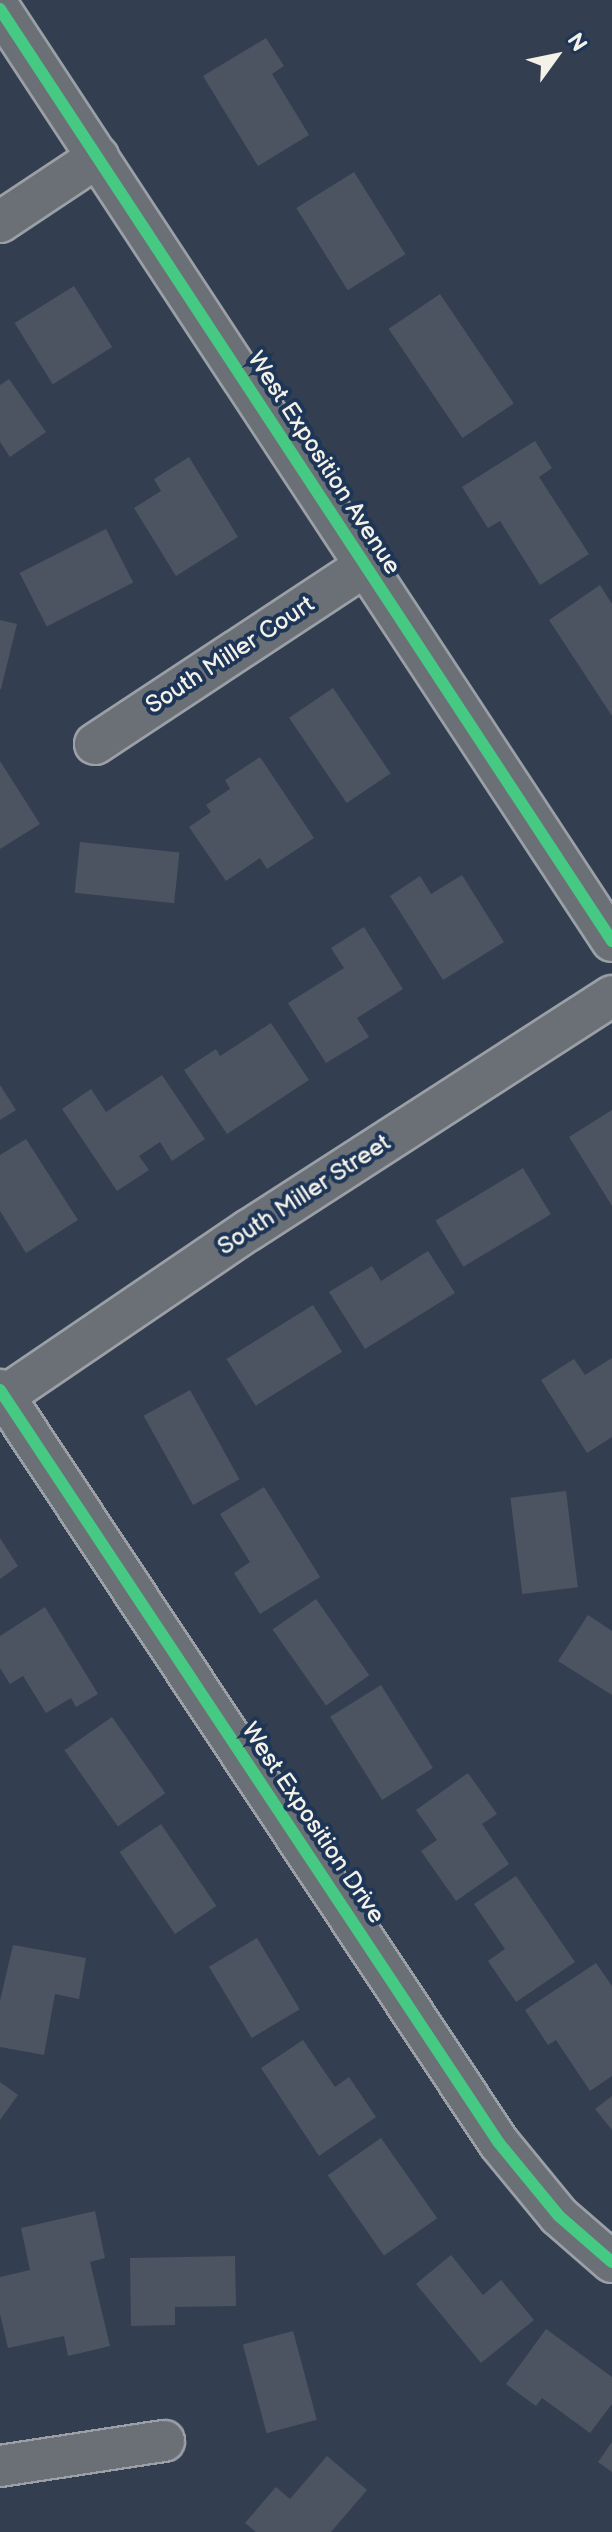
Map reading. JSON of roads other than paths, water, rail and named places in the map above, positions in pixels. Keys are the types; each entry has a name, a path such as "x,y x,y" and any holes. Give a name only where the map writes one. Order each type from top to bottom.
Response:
{"street":[{"name":"West Exposition Avenue","path":"0,9 612,941"},
{"path":"0,222 98,157"},
{"name":"South Miller Court","path":"95,744 365,566"},
{"name":"South Miller Street","path":"2,1395 249,1230 612,996"},
{"name":"West Exposition Drive","path":"2,1395 499,2143 559,2216 612,2262"},
{"path":"0,2466 164,2441"}]}
